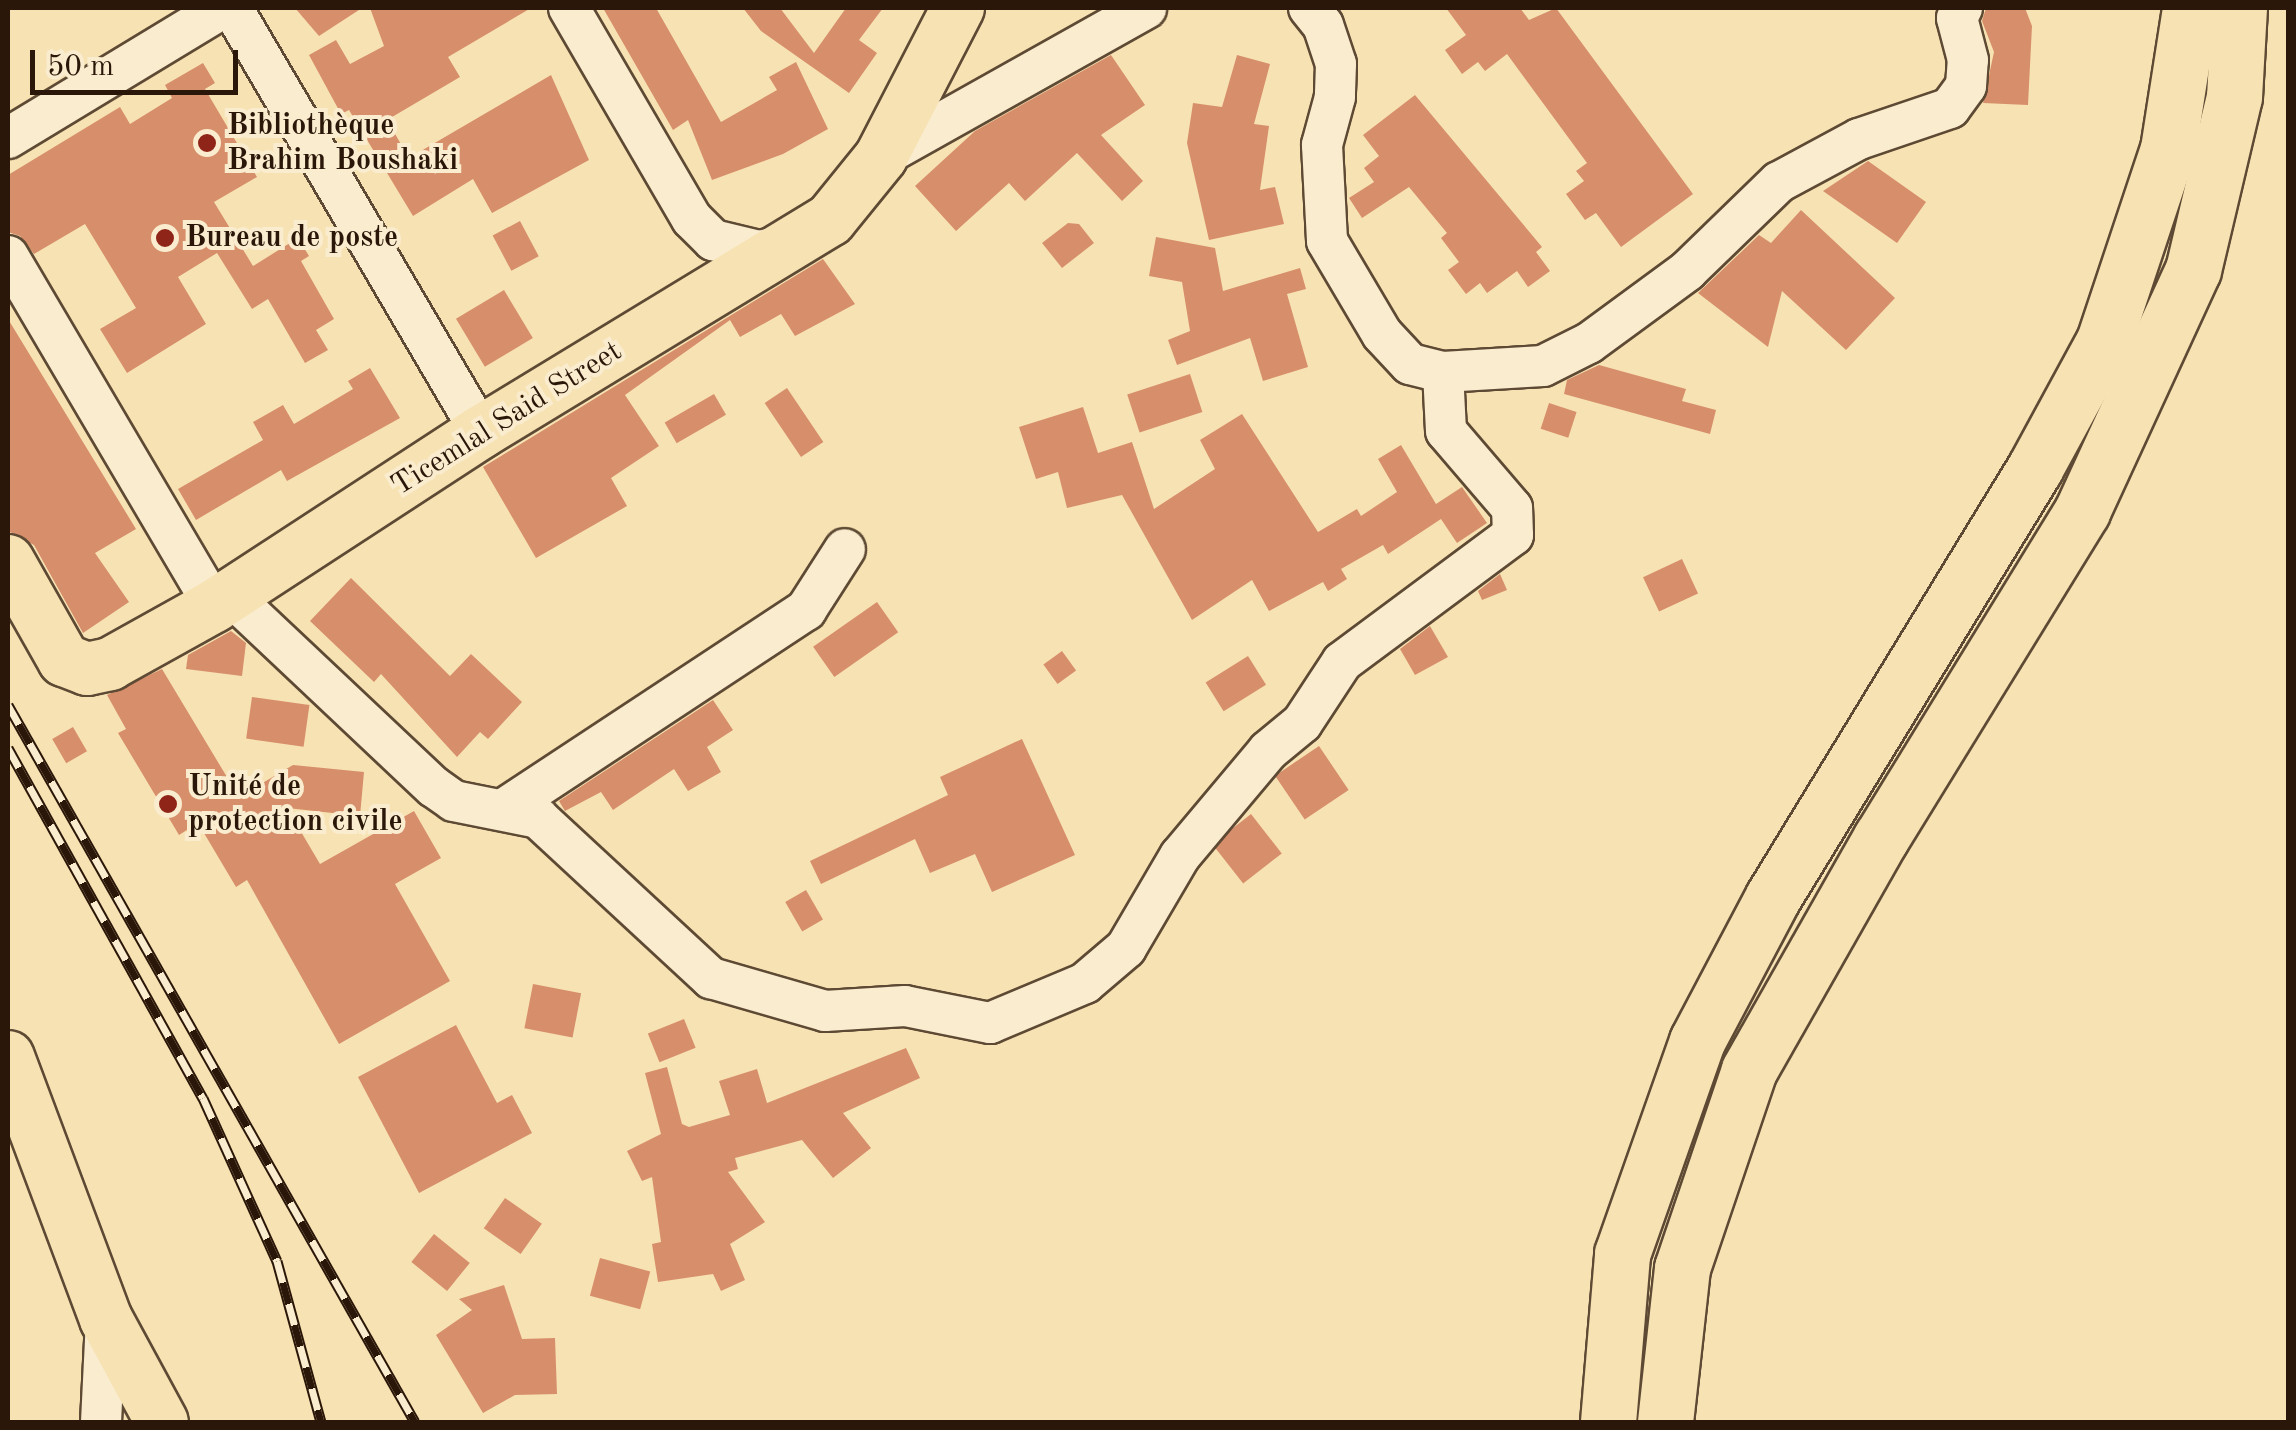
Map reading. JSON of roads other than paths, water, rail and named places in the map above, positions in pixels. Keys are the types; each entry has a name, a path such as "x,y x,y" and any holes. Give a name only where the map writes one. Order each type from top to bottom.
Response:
{"highway":[{"path":"1608,1422 1622,1254 1696,1040 1773,896 2035,468 2104,341 2168,149 2190,8"},
{"path":"1665,1422 1682,1268 1750,1070 1881,838 2082,511 2193,270 2234,97 2239,8"}],"main road":[{"name":"Ticemlal Said Street","path":"8,561 64,660 86,669 110,664 222,601 481,432 830,220 881,157 958,8"},
{"path":"8,1057 106,1319 162,1422"}],"street":[{"path":"8,138 223,8"},
{"path":"232,8 481,432"},
{"path":"570,8 692,219 713,240 759,251 792,244"},
{"path":"881,157 1146,8"},
{"path":"1308,8 1323,25 1336,64 1336,97 1322,145 1327,241 1382,334 1410,364 1442,372 1543,366 1589,343 1687,272 1779,182 1860,140 1950,108 1966,86 1968,60 1956,18 1962,8"},
{"path":"8,256 222,601 434,788 454,801 538,818 711,978 826,1012 905,1006 990,1023 1032,1009 1085,983 1126,948 1209,818 1302,722 1342,662 1513,535 1512,508 1446,431 1442,372"},
{"path":"504,809 806,610 844,548"},
{"path":"101,1422 106,1319"}],"railway":[{"path":"8,705 415,1422"},
{"path":"8,748 203,1098 277,1261 321,1422"}],"place":[{"name":"Bibliothèque Brahim Boushaki","path":"207,143"},
{"name":"Bureau de poste","path":"165,238"},
{"name":"Unité de protection civile","path":"168,804"}]}
